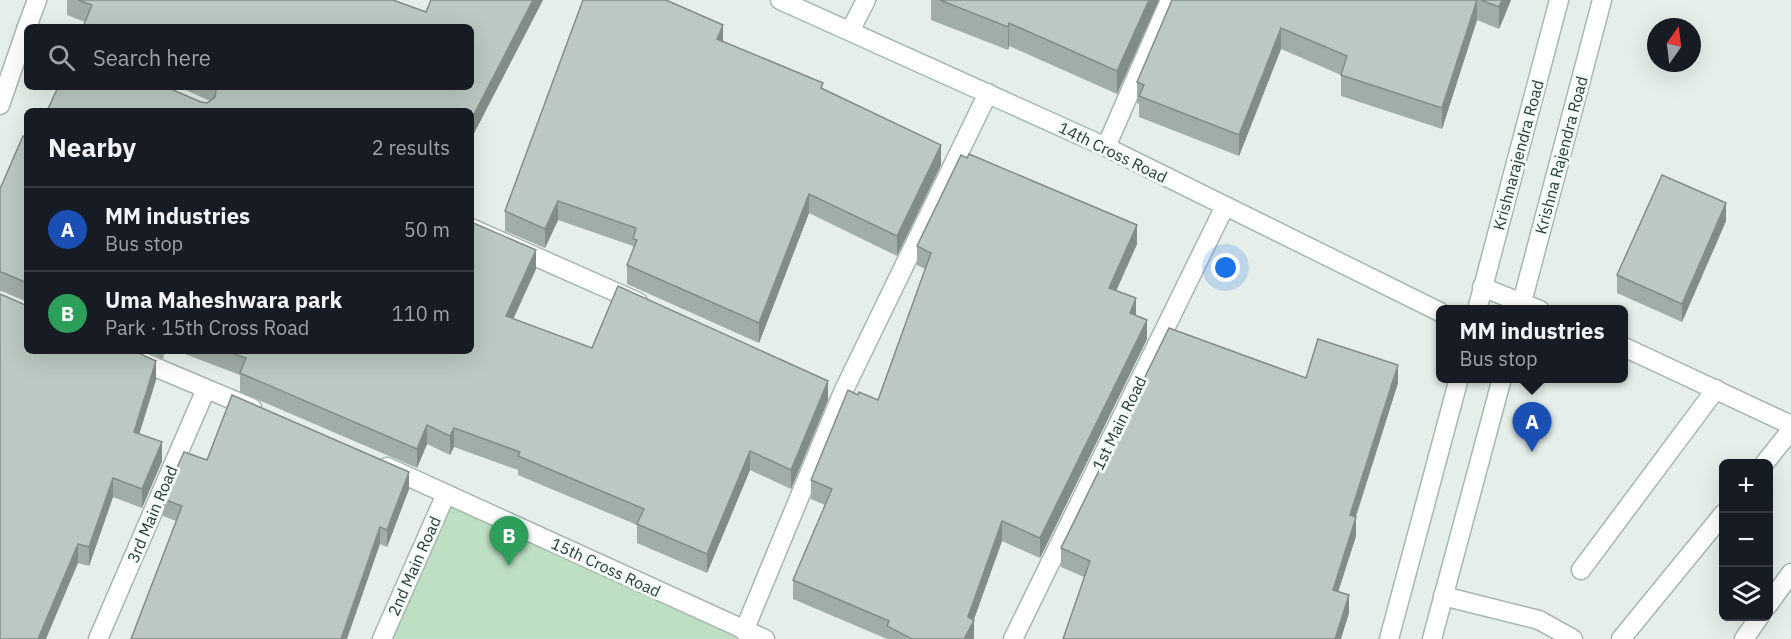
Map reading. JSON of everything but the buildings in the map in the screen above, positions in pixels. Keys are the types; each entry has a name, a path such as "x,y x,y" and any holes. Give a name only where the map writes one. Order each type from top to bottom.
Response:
{"street":[{"path":"29,24 37,0"},
{"name":"14th Cross Road","path":"780,0 1106,147 1436,310"},
{"path":"850,31 866,0"},
{"path":"1106,147 1170,0"},
{"name":"Krishnarajendra Road","path":"1478,305 1559,0"},
{"name":"Krishna Rajendra Road","path":"1521,305 1602,0"},
{"path":"0,105 24,38"},
{"path":"744,630 838,389 988,93"},
{"name":"1st Main Road","path":"1013,639 1225,206"},
{"path":"474,229 657,310"},
{"path":"1482,287 1519,305"},
{"path":"1628,349 1791,425"},
{"path":"124,354 270,416"},
{"path":"1389,639 1458,383"},
{"path":"1432,639 1501,383"},
{"name":"3rd Main Road","path":"98,639 206,389"},
{"path":"1581,570 1716,389"},
{"path":"1768,459 1791,430"},
{"name":"15th Cross Road","path":"366,458 765,639"},
{"name":"2nd Main Road","path":"382,639 446,494"},
{"path":"1621,639 1719,519"},
{"path":"1773,598 1791,573"},
{"path":"1443,596 1539,620 1573,639"},
{"path":"1744,639 1757,621"}],"green space":[{"path":"446,494 763,639 382,639"}],"place":[{"name":"MM industries","path":"1532,452"},
{"name":"Uma Maheshwara park","path":"509,566"}]}
